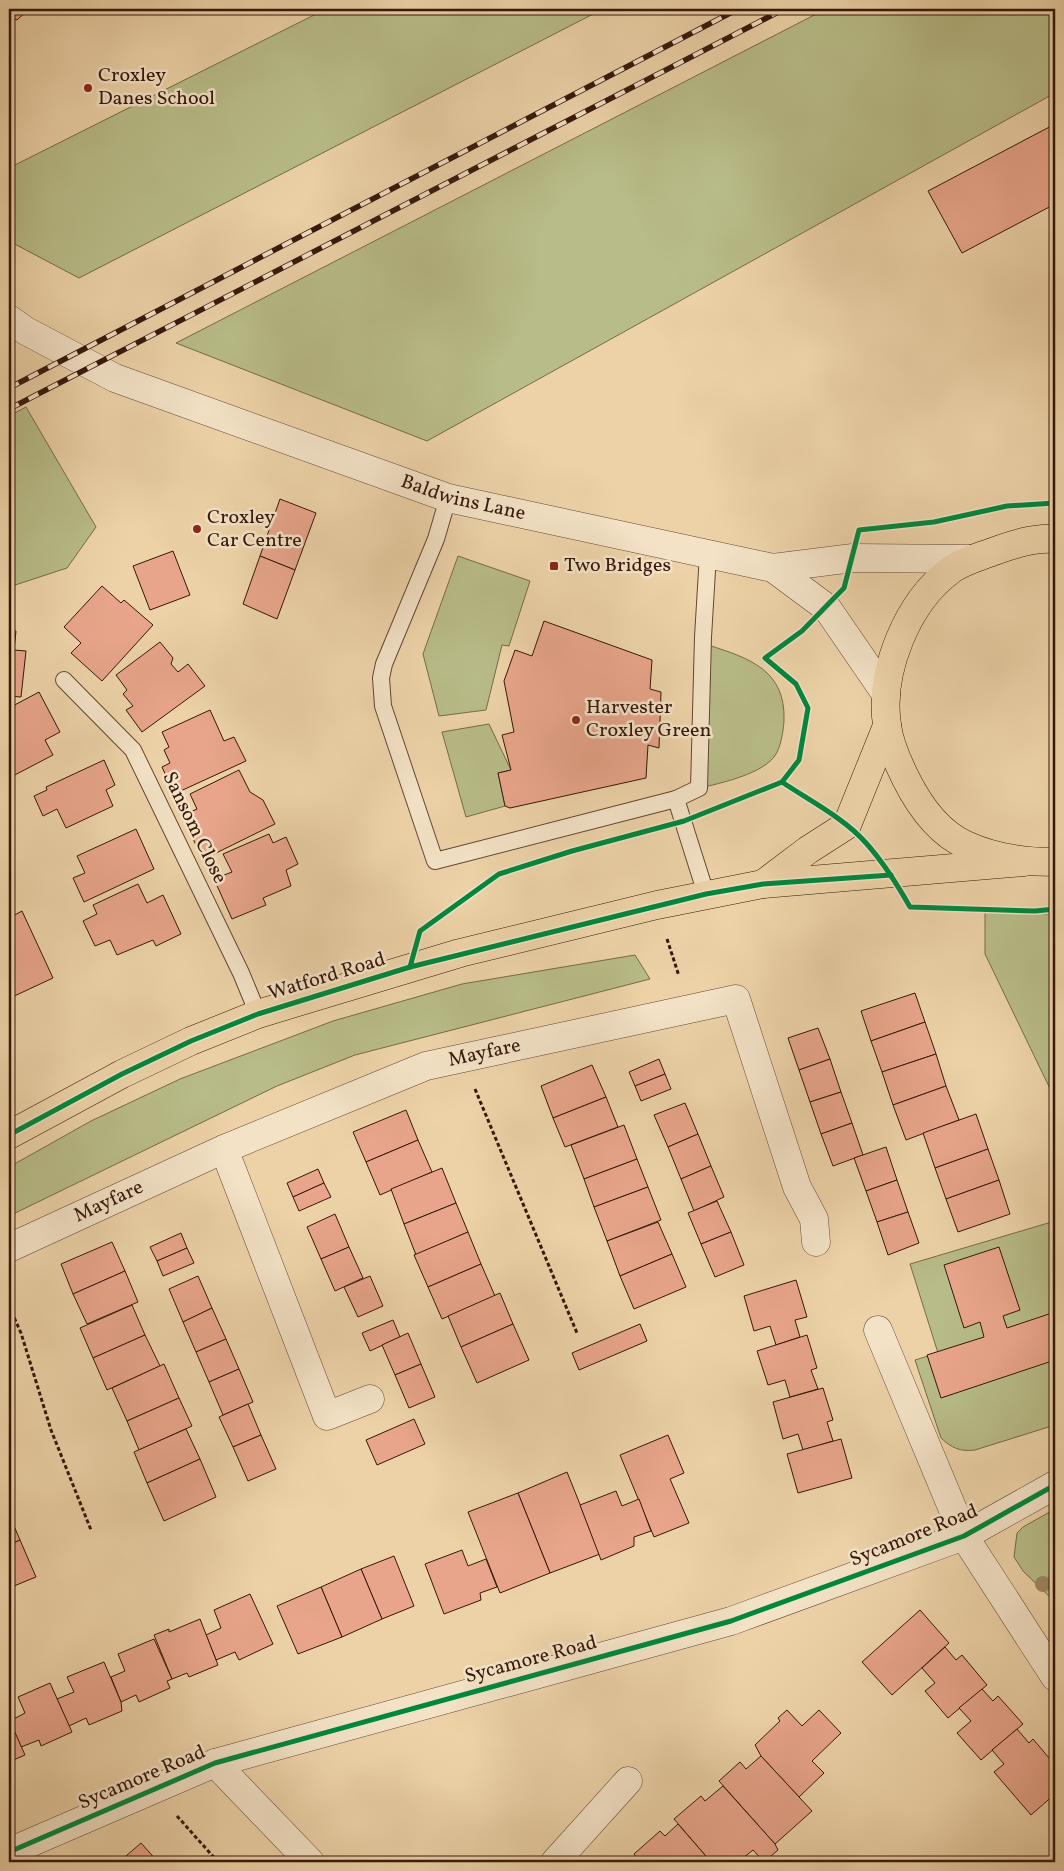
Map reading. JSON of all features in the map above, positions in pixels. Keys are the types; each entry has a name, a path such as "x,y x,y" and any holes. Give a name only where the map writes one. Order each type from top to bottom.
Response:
{"main road":[{"path":"1055,539 1016,543 972,559 950,570 929,591 909,620 892,656 886,694 887,726 900,765 911,788 935,822 965,845 1024,862 1055,862"},
{"name":"Watford Road","path":"763,884 808,850 847,825 887,726"},
{"name":"Watford Road","path":"9,1134 122,1074 191,1041 258,1014 460,953 657,905 763,884 1024,862"}],"street":[{"name":"Baldwins Lane","path":"9,319 26,331 115,378 448,498 773,568 827,608 886,694"},
{"path":"773,568 853,558 972,559"},
{"name":"Mayfare","path":"9,1248 224,1149 426,1066 736,999 797,1187 814,1219 816,1242"},
{"path":"224,1149 327,1416 370,1398"},
{"path":"878,1330 964,1536 1055,1677"},
{"name":"Sycamore Road","path":"9,1852 215,1763 730,1621 964,1536 1055,1485"},
{"path":"215,1763 310,1862"},
{"path":"555,1862 628,1780"}],"lane":[{"path":"448,498 436,539 400,622 384,664 381,678 382,706 435,861 676,799 700,788 703,637 708,554"},
{"name":"Sansom Close","path":"64,680 133,750 241,972 258,1014"},
{"path":"676,799 706,894"}],"path":[{"path":"657,905 688,1009"},
{"path":"467,1057 478,1099 577,1333"},
{"path":"9,1306 21,1334 51,1430 91,1530"},
{"path":"154,1789 218,1862"}],"green space":[{"path":"326,9 603,9 79,278 9,241 9,168"},
{"path":"826,9 1055,9 1055,93 427,441 176,343"},
{"path":"26,407 96,527 67,568 9,587 9,416"},
{"path":"458,556 530,581 509,646 502,645 486,710 439,716 423,654"},
{"path":"708,645 751,661 772,678 779,689 783,704 784,725 778,749 774,757 767,764 748,774 693,790"},
{"path":"489,724 511,770 498,773 505,806 466,817 442,732"},
{"path":"985,912 1055,914 1055,1099 985,954"},
{"path":"635,955 650,979 355,1055 277,1086 9,1216 9,1167 91,1121 180,1079 333,1021 462,984"},
{"path":"1055,1221 1055,1425 975,1450 956,1448 941,1438 915,1360 938,1353 910,1264"},
{"path":"1055,1509 1055,1602 1023,1571 1014,1557 1017,1533 1023,1527"}],"building":[{"path":"9,9 29,9 17,20 9,17"},
{"path":"1055,124 1055,204 962,253 928,191"},
{"path":"280,499 316,513 295,570 260,556"},
{"path":"173,551 190,595 150,610 133,566"},
{"path":"260,556 295,570 277,619 243,604"},
{"path":"102,586 121,603 124,600 153,625 102,681 71,653 81,643 64,627"},
{"path":"544,621 652,660 650,689 661,692 659,748 648,745 646,778 510,808 505,806 498,773 511,770 502,735 514,732 504,681 515,650 532,656"},
{"path":"9,630 16,631 14,650 26,651 21,697 9,696"},
{"path":"160,642 173,658 171,664 178,672 188,664 205,686 142,732 126,710 133,706 123,694 127,690 116,675"},
{"path":"39,692 60,732 45,740 53,755 9,778 9,708"},
{"path":"210,710 224,741 234,737 246,761 174,794 162,767 170,763 164,750 169,747 162,732"},
{"path":"104,760 115,785 106,790 113,806 66,828 57,809 43,816 34,796 47,790 46,787"},
{"path":"239,770 250,792 263,800 275,824 210,856 209,853 202,857 188,829 196,825 190,812 197,809 190,794"},
{"path":"136,829 154,869 84,902 73,878 85,873 77,856"},
{"path":"269,834 273,843 286,837 298,864 286,870 291,886 263,898 266,905 232,919 214,879 232,872 223,854"},
{"path":"138,884 147,903 163,895 181,934 156,946 153,940 117,955 110,940 95,946 83,921 97,914 93,905"},
{"path":"22,911 53,978 10,998 9,918"},
{"path":"915,993 925,1022 871,1041 861,1011"},
{"path":"925,1022 936,1054 882,1072 871,1041"},
{"path":"818,1028 830,1059 799,1070 788,1038"},
{"path":"936,1054 946,1086 893,1105 882,1072"},
{"path":"659,1059 665,1074 635,1086 629,1072"},
{"path":"830,1059 841,1092 810,1102 799,1070"},
{"path":"592,1065 606,1097 553,1118 541,1086"},
{"path":"665,1074 671,1089 641,1101 635,1086"},
{"path":"946,1086 959,1120 906,1140 893,1105"},
{"path":"841,1092 852,1123 821,1134 810,1102"},
{"path":"606,1097 618,1127 565,1147 553,1118"},
{"path":"685,1103 698,1134 668,1147 654,1115"},
{"path":"406,1110 418,1140 366,1162 353,1132"},
{"path":"976,1114 988,1149 935,1168 923,1133"},
{"path":"852,1123 863,1155 833,1166 821,1134"},
{"path":"624,1125 637,1159 584,1179 571,1145"},
{"path":"698,1134 711,1166 681,1179 668,1147"},
{"path":"418,1140 432,1172 380,1195 366,1162"},
{"path":"886,1147 897,1180 866,1191 854,1158"},
{"path":"988,1149 999,1180 946,1199 935,1168"},
{"path":"637,1159 648,1187 594,1207 584,1179"},
{"path":"711,1166 724,1197 694,1211 681,1179"},
{"path":"442,1168 456,1203 404,1224 391,1189"},
{"path":"318,1169 324,1183 293,1197 287,1183"},
{"path":"897,1180 908,1212 877,1222 866,1191"},
{"path":"999,1180 1010,1214 958,1232 946,1199"},
{"path":"324,1183 331,1197 299,1211 293,1197"},
{"path":"648,1187 661,1220 607,1241 594,1207"},
{"path":"717,1201 731,1232 701,1244 688,1213"},
{"path":"456,1203 468,1232 416,1255 404,1224"},
{"path":"908,1212 919,1243 888,1255 877,1222"},
{"path":"335,1214 349,1247 321,1259 307,1227"},
{"path":"658,1222 672,1254 620,1276 607,1241"},
{"path":"468,1232 481,1264 428,1287 414,1255"},
{"path":"731,1232 744,1265 715,1277 701,1244"},
{"path":"181,1233 187,1248 157,1261 150,1247"},
{"path":"112,1242 125,1271 73,1294 61,1264"},
{"path":"349,1247 363,1278 335,1291 321,1259"},
{"path":"999,1247 1020,1310 1003,1316 1007,1328 1055,1312 1055,1360 941,1398 927,1355 984,1337 980,1322 964,1328 944,1265"},
{"path":"187,1248 194,1263 163,1276 157,1261"},
{"path":"672,1254 686,1287 634,1309 620,1276"},
{"path":"481,1264 495,1296 442,1319 428,1287"},
{"path":"125,1271 138,1302 87,1324 73,1294"},
{"path":"198,1276 212,1308 183,1322 169,1289"},
{"path":"370,1276 383,1306 358,1317 344,1287"},
{"path":"796,1280 807,1317 795,1320 800,1337 776,1345 770,1326 754,1331 744,1296"},
{"path":"500,1293 513,1324 461,1347 448,1316"},
{"path":"132,1305 145,1335 93,1358 80,1328"},
{"path":"212,1308 226,1339 196,1352 183,1322"},
{"path":"393,1320 400,1337 370,1351 362,1333"},
{"path":"513,1324 529,1360 477,1383 461,1347"},
{"path":"640,1324 647,1341 579,1370 572,1353"},
{"path":"408,1333 421,1364 395,1375 382,1345"},
{"path":"145,1335 160,1366 107,1390 93,1358"},
{"path":"807,1335 817,1368 811,1370 818,1389 790,1397 785,1380 768,1385 757,1351"},
{"path":"226,1339 239,1369 209,1382 196,1352"},
{"path":"164,1364 179,1398 127,1421 112,1388"},
{"path":"421,1364 435,1397 409,1408 395,1375"},
{"path":"239,1369 253,1402 223,1415 209,1382"},
{"path":"823,1388 833,1420 827,1422 833,1441 803,1450 798,1434 783,1439 773,1402"},
{"path":"179,1398 192,1426 139,1450 127,1421"},
{"path":"248,1404 261,1435 233,1447 219,1417"},
{"path":"414,1419 425,1444 377,1465 366,1440"},
{"path":"186,1429 200,1459 147,1483 134,1452"},
{"path":"261,1435 276,1469 248,1481 233,1447"},
{"path":"668,1435 684,1473 670,1479 689,1523 654,1537 620,1455"},
{"path":"841,1439 852,1478 798,1493 787,1454"},
{"path":"200,1459 216,1497 164,1521 147,1483"},
{"path":"567,1472 600,1554 550,1573 518,1493"},
{"path":"616,1491 622,1506 639,1499 651,1531 634,1537 634,1546 601,1560 580,1505"},
{"path":"518,1493 550,1573 500,1593 468,1512"},
{"path":"9,1514 20,1540 9,1545"},
{"path":"20,1540 36,1577 9,1588 9,1545"},
{"path":"462,1550 468,1566 486,1559 497,1587 480,1593 481,1600 444,1614 425,1564"},
{"path":"394,1556 414,1606 382,1619 361,1569"},
{"path":"361,1569 382,1619 342,1637 321,1587"},
{"path":"321,1587 342,1637 298,1654 277,1606"},
{"path":"250,1594 273,1644 239,1660 235,1652 216,1660 206,1635 221,1628 214,1610"},
{"path":"920,1610 949,1643 892,1695 862,1662"},
{"path":"200,1619 218,1665 189,1677 187,1673 172,1679 154,1635 169,1629 169,1632"},
{"path":"154,1639 172,1679 167,1681 170,1688 139,1702 136,1695 121,1702 111,1677 125,1671 118,1654"},
{"path":"945,1647 956,1660 962,1655 987,1685 948,1718 925,1691 935,1683 922,1668"},
{"path":"104,1662 121,1702 122,1711 89,1725 86,1718 69,1726 57,1699 74,1692 67,1677"},
{"path":"50,1683 72,1732 41,1746 39,1740 21,1747 10,1721 25,1713 18,1697"},
{"path":"982,1689 993,1701 998,1696 1023,1724 981,1760 957,1733 971,1721 959,1708"},
{"path":"787,1710 802,1726 819,1710 841,1733 812,1761 824,1773 799,1797 761,1756 755,1745 780,1721 778,1718"},
{"path":"9,1719 25,1755 9,1762"},
{"path":"1017,1729 1029,1743 1033,1739 1055,1765 1055,1794 1031,1815 994,1772 1004,1764 992,1750"},
{"path":"761,1756 812,1811 775,1844 719,1781 740,1762 746,1769"},
{"path":"723,1786 775,1844 778,1850 764,1862 753,1850 738,1862 711,1862 674,1819 701,1796 705,1801"},
{"path":"678,1824 711,1862 639,1862 634,1854 660,1831 665,1836"},
{"path":"141,1843 158,1862 119,1862"}],"railway":[{"path":"9,388 738,9"},
{"path":"9,409 784,9"}],"cycle path":[{"path":"410,967 420,931 499,874 572,851 684,821 782,782 799,760 808,708 796,684 765,658 802,631 844,588 859,530 934,522 1007,506 1055,503"},
{"path":"782,782 837,818 857,834 884,866 910,907 1035,911 1055,909"},
{"path":"9,1135 122,1074 191,1041 258,1014 410,967 706,894 763,884 891,875"},
{"path":"9,1852 215,1763 731,1621 964,1536 1055,1485"}],"place":[{"name":"Croxley Danes School","path":"88,88"},
{"name":"Croxley Car Centre","path":"197,529"},
{"name":"Two Bridges","path":"554,566"},
{"name":"Harvester Croxley Green","path":"576,720"}]}
